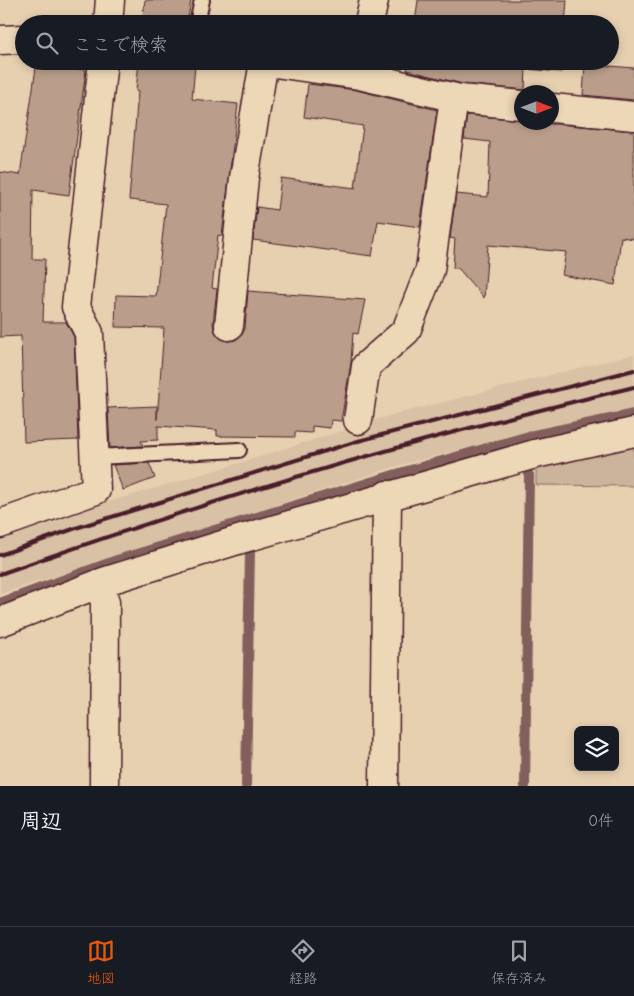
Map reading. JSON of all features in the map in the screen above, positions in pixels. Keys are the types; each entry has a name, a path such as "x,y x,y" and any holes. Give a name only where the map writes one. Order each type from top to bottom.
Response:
{"street":[{"path":"109,15 110,0"},
{"path":"371,15 374,0"},
{"path":"0,40 15,39"},
{"path":"0,524 96,490 89,333 76,307 103,70"},
{"path":"229,326 244,178 261,70"},
{"path":"366,70 454,98 514,104"},
{"path":"358,420 366,366 406,331 430,270 454,98"},
{"path":"559,109 634,116"},
{"path":"0,622 99,584 387,496 535,454 634,432"},
{"path":"384,786 387,496"},
{"path":"99,584 105,602 104,786"}],"lane":[{"path":"200,15 202,0"},
{"path":"95,457 239,450"}],"shaded area":[{"path":"634,354 634,409 529,432 397,466 0,594 0,538 101,504 392,415"},
{"path":"634,440 634,486 536,485 536,463"}],"building":[{"path":"145,0 191,0 188,15 143,15"},
{"path":"418,0 567,0 566,15 416,15"},
{"path":"619,67 634,68 634,100 583,95 585,70 619,70"},
{"path":"36,70 86,70 69,195 33,190 32,259 45,259 43,322 66,322 74,337 78,440 24,442 21,336 0,337 0,172 20,175"},
{"path":"138,70 195,70 192,99 238,104 222,236 218,235 212,288 217,289 213,324 215,332 220,338 227,341 235,340 242,335 245,328 248,291 365,300 358,334 353,333 351,363 341,421 331,420 330,428 312,426 312,433 295,432 295,437 217,436 217,430 158,426 158,440 141,441 143,446 110,448 108,408 157,406 157,420 164,328 115,327 116,295 156,296 166,204 129,200 138,92 136,91"},
{"path":"407,70 526,70 525,85 514,85 514,89 463,84"},
{"path":"538,70 561,70 561,72"},
{"path":"308,84 356,90 437,110 420,227 378,221 372,256 253,240 257,207 277,210 281,178 355,188 363,126 304,117"},
{"path":"467,115 514,119 514,130 559,130 559,124 634,131 634,239 621,237 615,285 562,275 566,252 488,245 484,298 458,268 453,268 455,239 450,238 456,194 488,197 490,142 464,139"},
{"path":"149,463 155,478 123,490 113,465"}],"waterway":[{"path":"0,603 117,560 400,473 529,436 634,414"},
{"path":"525,786 529,475"},
{"path":"246,786 250,551"}],"railway":[{"path":"0,555 79,527 358,441 634,370"},
{"path":"0,574 271,484 461,430 634,387"}]}
